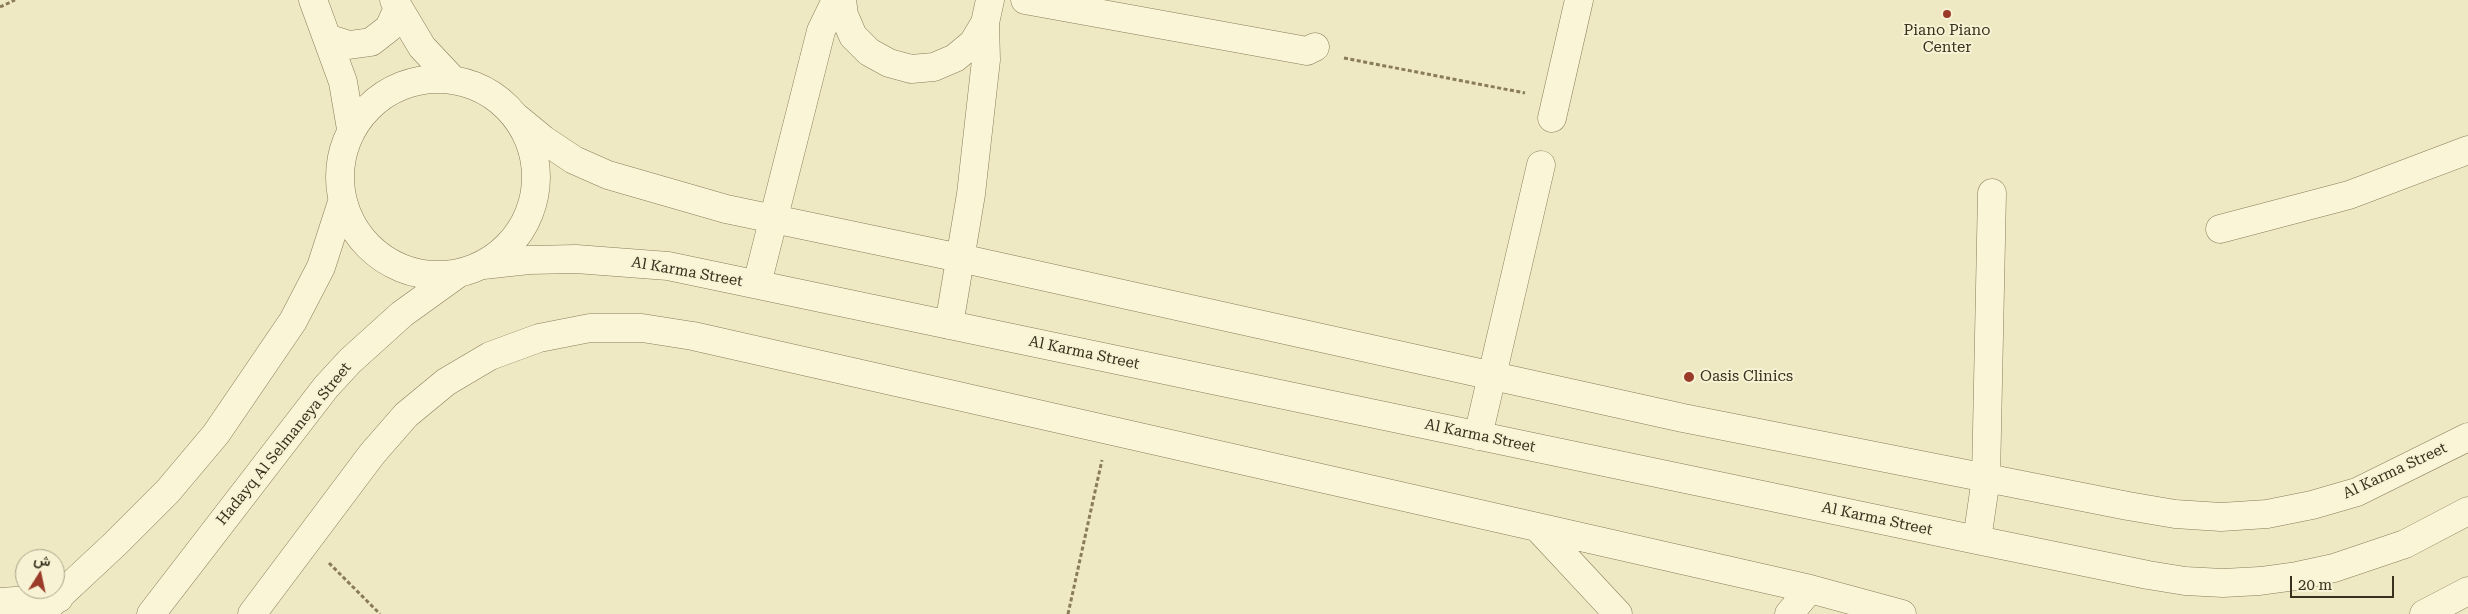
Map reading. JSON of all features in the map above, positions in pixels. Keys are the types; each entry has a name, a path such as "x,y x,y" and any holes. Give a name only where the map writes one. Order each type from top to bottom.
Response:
{"street":[{"path":"313,0 343,82 351,129"},
{"path":"757,284 821,31 836,0"},
{"path":"842,0 844,15 853,36 869,52 889,63 911,68 934,67 955,58 973,42 987,12"},
{"path":"1025,0 1311,49"},
{"path":"1554,108 1579,0"},
{"path":"327,38 349,45 371,42 389,28 396,4"},
{"path":"396,4 422,46 453,80"},
{"path":"949,325 971,194 986,60 987,12"},
{"path":"0,602 49,606 168,491 216,434 293,321 321,266 342,202 339,177 342,152 351,129 370,105 395,88 423,80 453,80 484,91 498,99 516,117"},
{"name":"Al Karma Street","path":"516,117 544,140 574,160 608,175 682,198 1683,418 2175,514 2221,517 2267,514 2312,506 2357,492 2468,437"},
{"name":"Hadayq Al Selmaneya Street","path":"151,614 326,387 350,361 402,314 471,269 504,251 520,232 531,210 536,186 535,161 528,138 516,117"},
{"path":"2220,229 2349,195 2468,150"},
{"path":"1478,436 1541,165"},
{"path":"1978,540 1986,478 1992,193"},
{"name":"Al Karma Street","path":"342,202 351,225 366,245 386,261 409,271 426,274 529,260 576,259 668,266 2157,577 2223,582 2260,581 2297,576 2370,558 2405,544 2468,512"},
{"path":"252,614 372,454 406,415 446,382 490,356 539,338 590,328 642,328 693,336 1810,589 1902,614"},
{"path":"1537,527 1618,614"},
{"path":"1789,614 1810,589"},
{"path":"2424,614 2468,592"}],"path":[{"path":"0,7 14,0"},
{"path":"1311,49 1554,108"},
{"path":"1068,614 1108,430"},
{"path":"307,542 380,614"}],"place":[{"name":"Piano Piano Center","path":"1947,14"},
{"name":"Oasis Clinics","path":"1689,377"}]}
